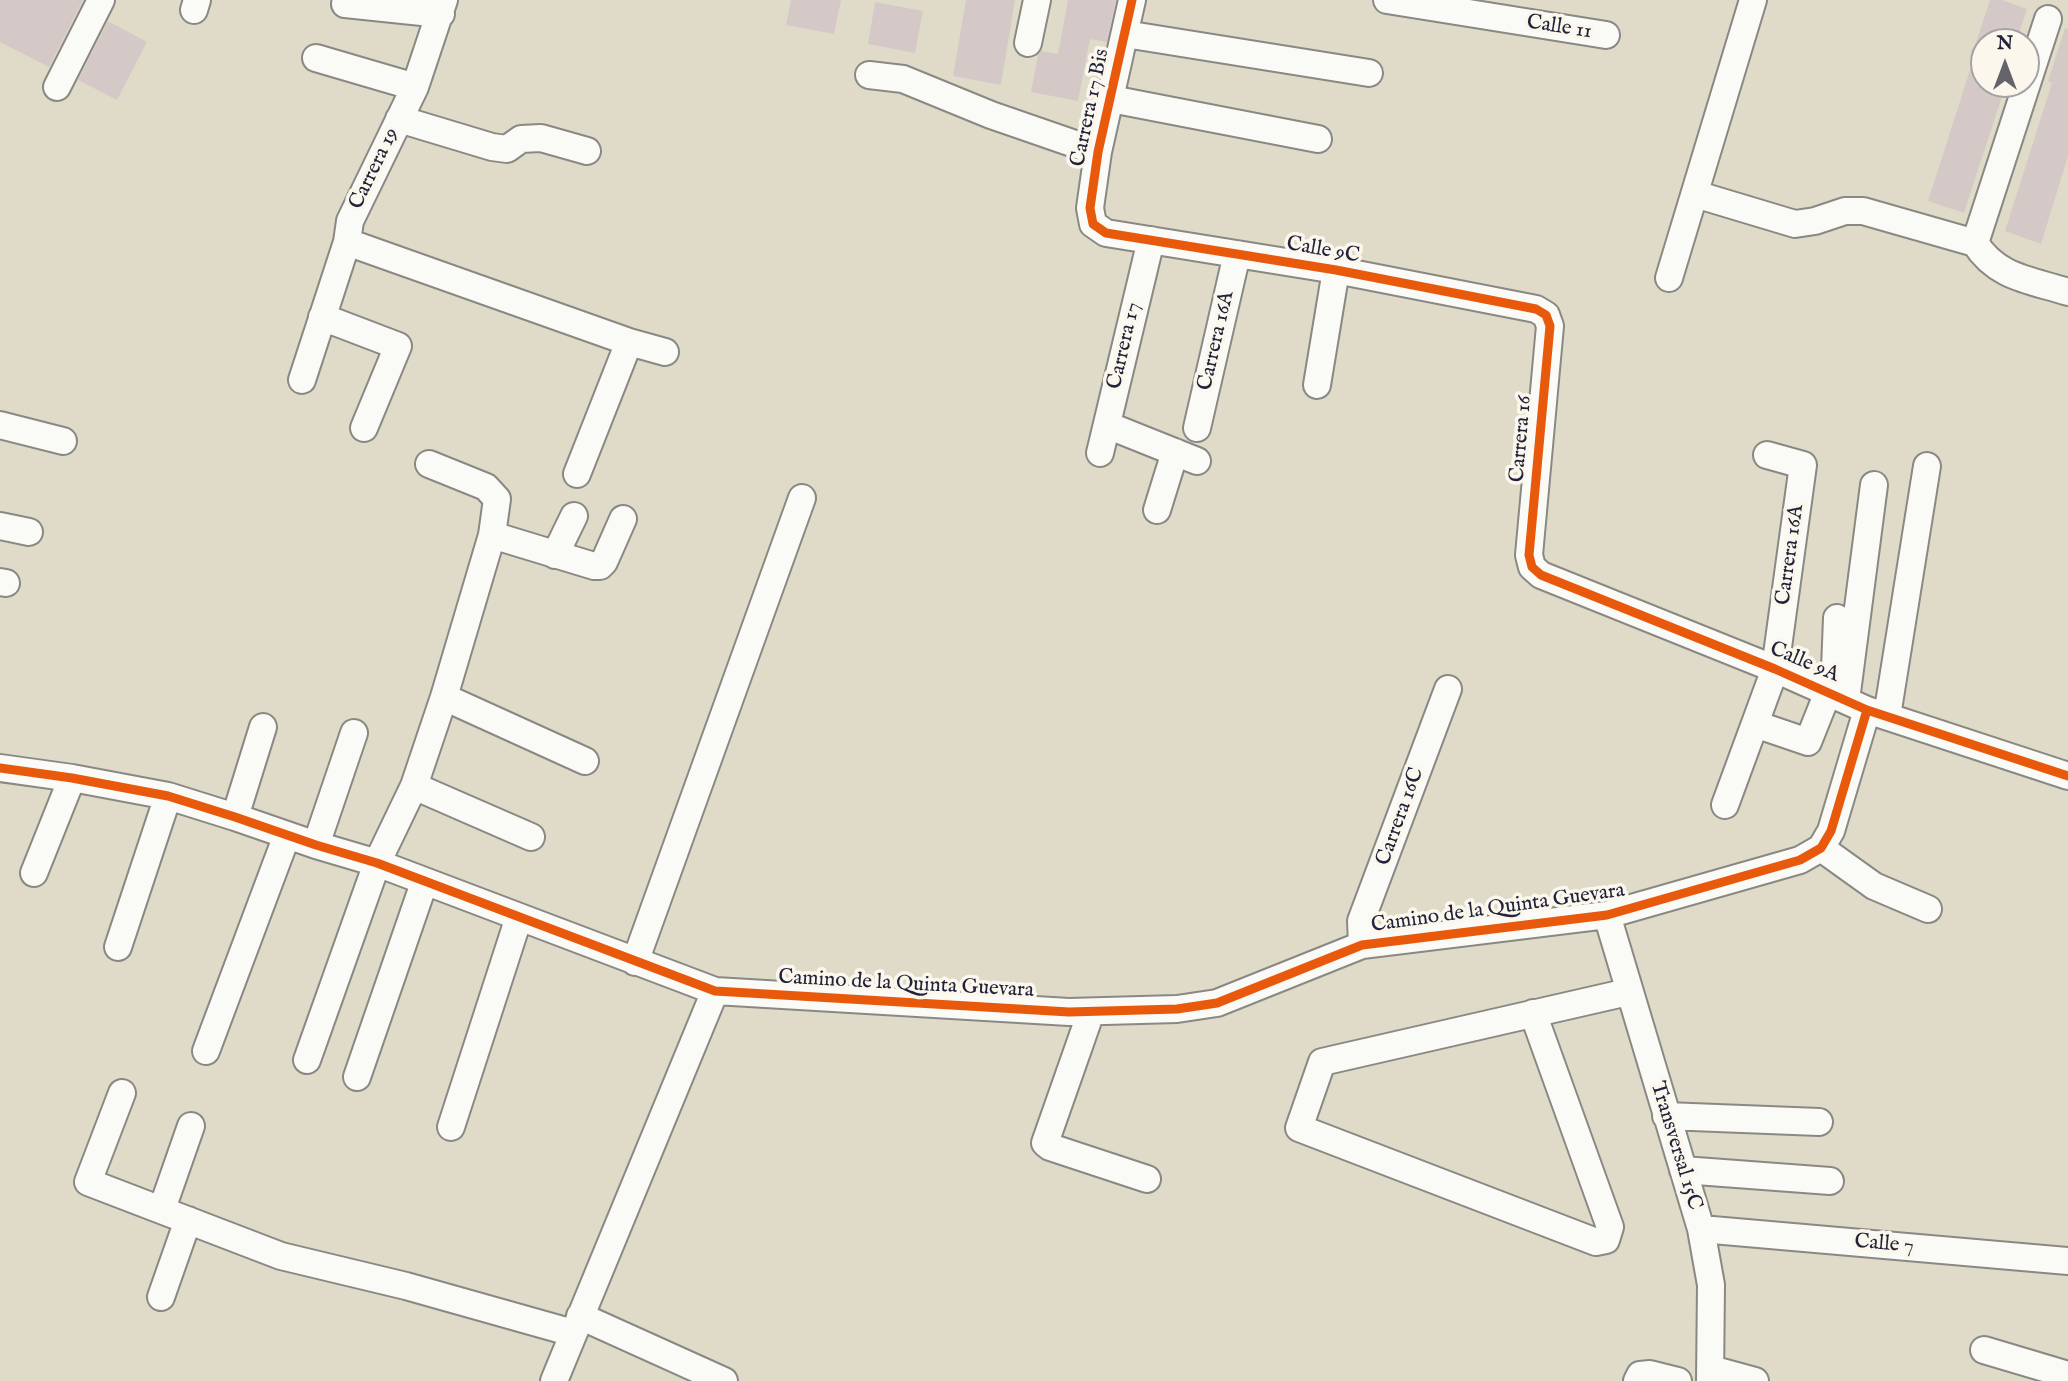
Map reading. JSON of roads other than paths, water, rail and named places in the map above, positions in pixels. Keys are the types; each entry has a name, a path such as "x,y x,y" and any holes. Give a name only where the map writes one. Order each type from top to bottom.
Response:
{"street":[{"path":"57,87 101,0"},
{"path":"1028,43 1037,0"},
{"name":"Carrera 17 Bis","path":"1094,224 1090,208 1098,152 1132,0"},
{"name":"Calle 11","path":"1387,0 1606,35"},
{"path":"1669,278 1753,0"},
{"path":"345,4 442,7"},
{"name":"Carrera 19","path":"302,380 347,242 350,220 415,87 442,7"},
{"path":"1975,243 2048,19"},
{"path":"1125,34 1368,73"},
{"path":"316,58 415,87"},
{"path":"869,75 903,79 990,115 1098,152"},
{"path":"1111,99 1318,139"},
{"path":"399,119 492,147 507,149 521,139 541,138 587,151"},
{"path":"1695,194 1795,224 1815,221 1845,211 1863,211 1975,243 1985,259 2000,271 2068,292"},
{"name":"Calle 9C","path":"1094,224 1106,233 1336,270 1536,309 1546,315"},
{"name":"Carrera 17","path":"1100,453 1151,240"},
{"path":"347,242 628,342 666,352"},
{"name":"Carrera 16A","path":"1197,428 1237,254"},
{"path":"1317,385 1336,270"},
{"name":"Carrera 16","path":"1532,567 1530,555 1550,326 1546,315"},
{"path":"322,317 398,346 364,428"},
{"path":"577,474 628,342"},
{"path":"0,425 63,441"},
{"path":"1107,425 1186,457 1157,510"},
{"name":"Carrera 16A","path":"1725,805 1775,669 1803,465 1767,455"},
{"path":"307,1060 377,863 414,786 444,697 492,535 498,499 486,487 429,464"},
{"path":"1755,724 1808,742 1852,703 1927,466"},
{"path":"1874,485 1852,703 1831,831 1821,848 1874,886 1928,909"},
{"path":"635,962 802,498"},
{"path":"555,555 574,516"},
{"path":"492,535 600,566 623,519"},
{"path":"0,526 29,532"},
{"name":"Calle 9A","path":"1532,567 1541,575 1775,669 1852,703 2068,776"},
{"path":"1837,618 1852,703"},
{"name":"Carrera 16C","path":"1362,945 1362,921 1448,689"},
{"path":"444,697 585,761"},
{"path":"235,817 264,727"},
{"path":"316,845 354,733"},
{"name":"Camino de la Quinta Guevara","path":"0,768 168,796 377,863 715,991 1091,1012 1177,1009 1217,1003 1362,945 1607,915 1800,860 1821,848"},
{"path":"34,873 72,779"},
{"path":"414,786 531,838"},
{"path":"118,947 168,796"},
{"path":"206,1051 287,835"},
{"path":"357,1077 424,883"},
{"name":"Transversal 15C","path":"1607,915 1620,994 1666,1116 1701,1229 1711,1285 1711,1375"},
{"path":"451,1127 519,917"},
{"path":"554,1381 715,991"},
{"path":"1533,1013 1610,1227 1606,1240 1596,1242 1299,1128 1322,1062 1533,1013 1620,994"},
{"path":"1091,1012 1045,1143 1050,1147 1147,1179"},
{"path":"122,1093 88,1182 281,1256 577,1325 724,1381"},
{"path":"1666,1116 1819,1122"},
{"path":"162,1209 191,1126"},
{"path":"1683,1170 1830,1181"},
{"path":"161,1297 188,1220"},
{"name":"Calle 7","path":"1701,1229 2068,1261"},
{"path":"1983,1350 2068,1375"},
{"path":"1637,1381 1640,1375 1650,1374 1678,1381"},
{"path":"1711,1375 1755,1381"}]}
